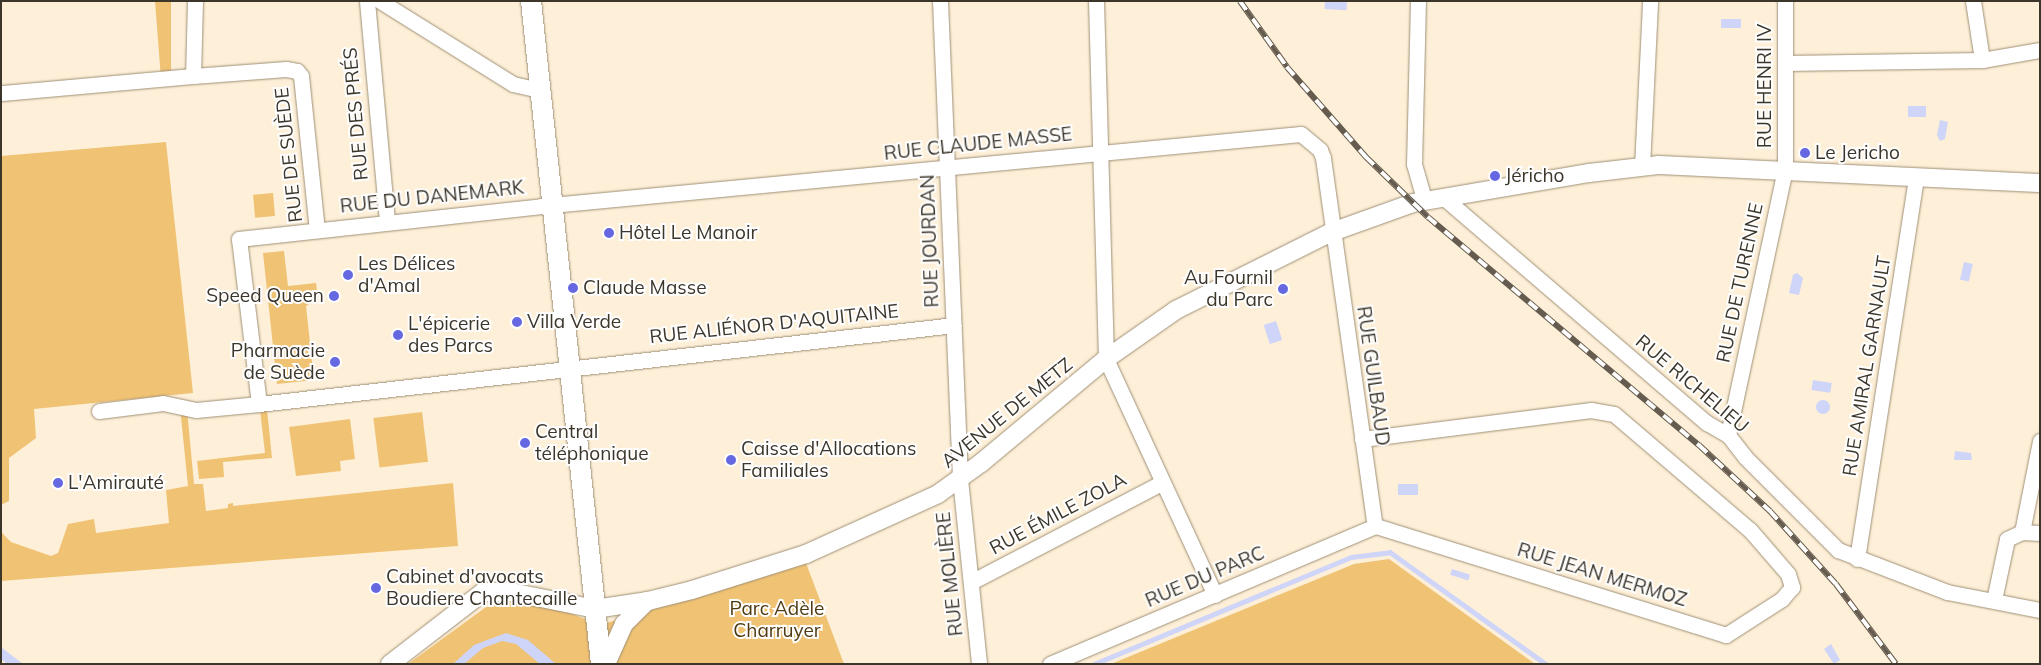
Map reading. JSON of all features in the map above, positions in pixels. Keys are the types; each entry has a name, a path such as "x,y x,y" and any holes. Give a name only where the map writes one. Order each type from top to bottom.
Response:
{"main road":[{"path":"531,1 568,367 601,664"}],"street":[{"path":"1,93 194,76 195,1"},
{"name":"RUE DES PRÉS","path":"368,1 387,222"},
{"path":"380,1 513,84 540,90"},
{"name":"RUE JOURDAN","path":"940,1 960,479"},
{"path":"1096,1 1098,152 1106,360 1215,595"},
{"path":"1418,1 1414,164 1424,199"},
{"path":"1642,167 1650,1"},
{"name":"RUE HENRI IV","path":"1785,1 1785,170"},
{"path":"1974,1 1982,60"},
{"path":"1785,63 1982,60 2040,50"},
{"name":"RUE DE SUÈDE","path":"194,76 297,71 302,82 317,230 239,239 259,404"},
{"name":"RUE CLAUDE MASSE","path":"552,205 1301,134 1320,150 1323,158 1332,232"},
{"name":"AVENUE DE METZ","path":"595,609 648,601 692,590 806,554 938,494 960,479 1106,360 1176,310 1332,232 1424,199 1642,167 1785,170 1916,179 2040,182"},
{"name":"RUE DE TURENNE","path":"1728,435 1785,170"},
{"name":"RUE AMIRAL GARNAULT","path":"1857,558 1916,179"},
{"name":"RUE RICHELIEU","path":"1443,197 1707,423 1728,435 1745,457 1838,550 1947,592 2040,610"},
{"name":"RUE DU DANEMARK","path":"317,230 552,205"},
{"name":"RUE GUILBAUD","path":"1332,232 1375,526"},
{"name":"RUE ALIÉNOR D'AQUITAINE","path":"568,367 954,325"},
{"path":"99,411 162,403 196,410 568,367"},
{"name":"RUE JEAN MERMOZ","path":"1362,439 1591,410 1614,414 1750,530 1788,574 1792,587 1782,599 1726,635 1375,526"},
{"path":"2022,532 2040,441"},
{"name":"RUE MOLIÈRE","path":"960,479 979,664"},
{"name":"RUE ÉMILE ZOLA","path":"971,582 1163,482"},
{"name":"RUE DU PARC","path":"1050,664 1375,526"},
{"path":"1994,600 2007,539 2022,532 2040,533"},
{"path":"390,664 483,592 511,592 595,609"},
{"path":"606,664 624,624 648,601"}],"green space":[{"path":"155,1 171,1 171,78 161,79"},
{"path":"166,142 193,393 34,409 36,438 9,458 9,501 1,505 1,156"},
{"path":"273,193 275,216 255,218 253,195"},
{"path":"284,251 288,286 316,283 318,298 306,306 314,380 277,384 263,253"},
{"path":"180,407 187,409 194,484 203,484 206,511 228,508 228,504 233,503 233,506 453,483 458,546 1,581 1,532 11,542 51,556 58,553 68,524 94,519 96,533 169,523 166,490 188,486"},
{"path":"267,409 272,458 223,462 224,477 199,479 197,461 265,453 260,410"},
{"path":"422,412 428,462 379,468 373,418"},
{"path":"350,419 355,459 340,461 341,471 296,476 289,427"},
{"path":"1389,559 1535,664 1111,664 1354,564"},
{"name":"Parc Adèle Charruyer","path":"806,563 844,664 408,664 486,607 512,601 542,602 600,625"}],"water":[{"path":"1325,1 1347,2 1347,10 1325,9"},
{"path":"1721,19 1741,19 1741,28 1721,28"},
{"path":"1908,106 1926,106 1926,117 1908,117"},
{"path":"1940,120 1948,122 1945,139 1940,141 1937,135"},
{"path":"1964,262 1973,264 1969,282 1960,280"},
{"path":"1797,273 1803,278 1799,295 1789,293 1793,275"},
{"path":"1276,321 1282,340 1270,344 1264,325"},
{"path":"1813,380 1832,383 1830,393 1811,390"},
{"path":"1823,400 1828,402 1830,407 1828,412 1823,414 1818,412 1816,407 1818,402"},
{"path":"1955,451 1971,453 1972,460 1954,460"},
{"path":"1398,484 1418,484 1418,495 1398,495"},
{"path":"1452,569 1470,575 1468,581 1450,575"},
{"path":"506,633 528,640 556,664 540,664 516,644 502,641 483,648 464,664 453,664 474,645"},
{"path":"1831,644 1840,660 1834,664 1824,649"},
{"path":"1,647 23,664 7,664 1,659"}],"waterway":[{"path":"1094,664 1351,557 1390,552 1546,664"}],"railway":[{"path":"1240,1 1287,67 1366,157 1428,217 1699,445 1770,511 1836,584 1896,664"}],"place":[{"name":"Le Jericho","path":"1805,153"},
{"name":"Jéricho","path":"1495,176"},
{"name":"Hôtel Le Manoir","path":"609,233"},
{"name":"Les Délices d'Amal","path":"348,275"},
{"name":"Claude Masse","path":"573,288"},
{"name":"Au Fournil du Parc","path":"1283,289"},
{"name":"Speed Queen","path":"334,296"},
{"name":"Villa Verde","path":"517,322"},
{"name":"L'épicerie des Parcs","path":"398,335"},
{"name":"Pharmacie de Suède","path":"335,362"},
{"name":"Central téléphonique","path":"525,443"},
{"name":"Caisse d'Allocations Familiales","path":"731,460"},
{"name":"L'Amirauté","path":"58,483"},
{"name":"Cabinet d'avocats Boudiere Chantecaille","path":"376,588"}]}
